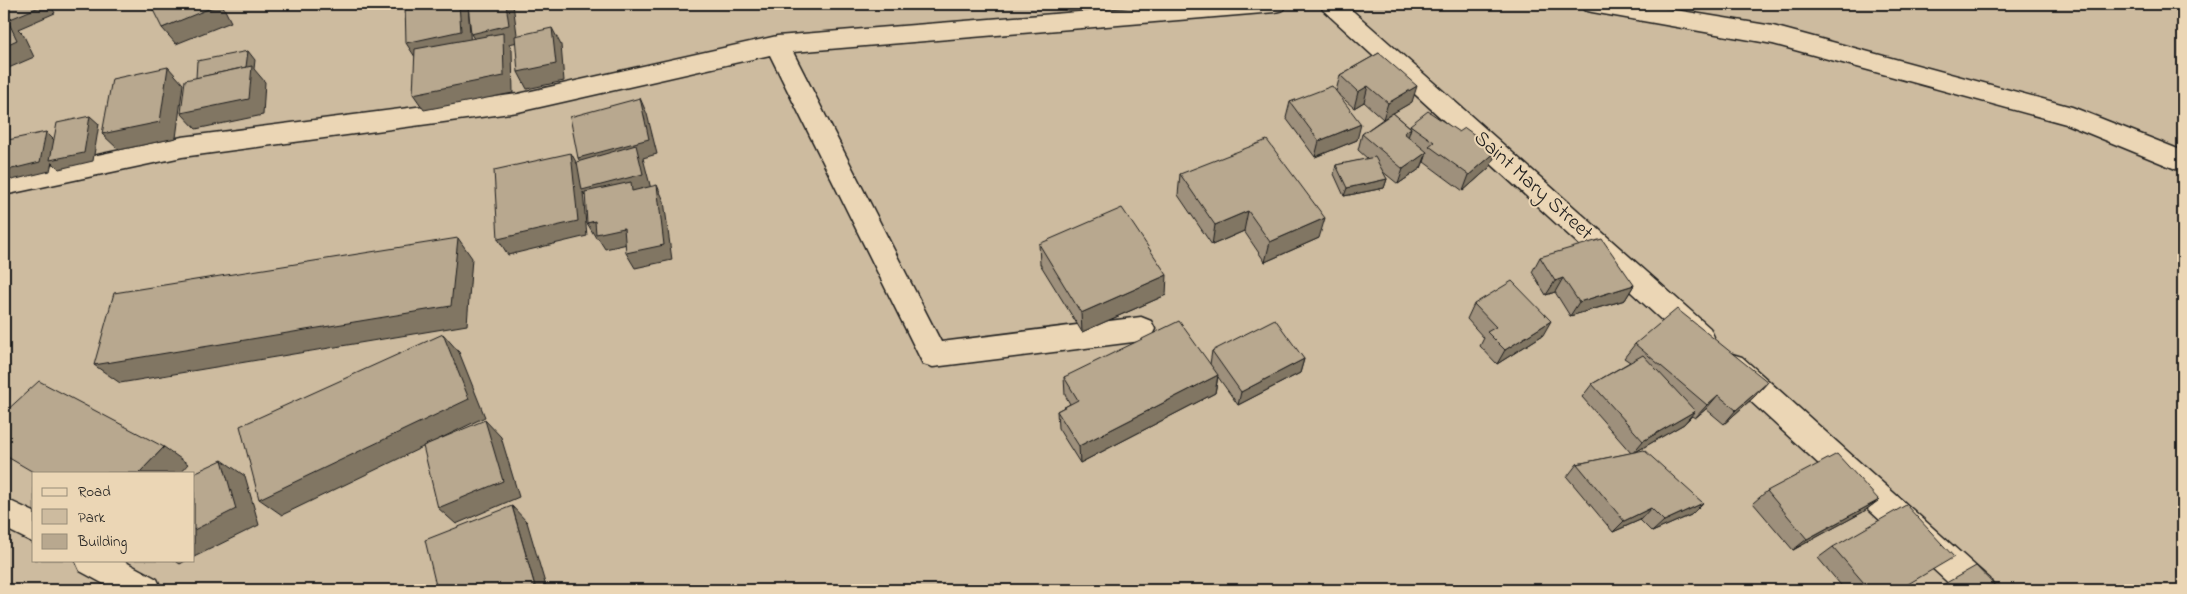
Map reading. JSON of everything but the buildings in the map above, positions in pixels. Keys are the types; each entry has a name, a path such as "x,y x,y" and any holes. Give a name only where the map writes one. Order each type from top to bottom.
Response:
{"street":[{"path":"4,185 182,147 518,103 777,45 1275,4"},
{"name":"Saint Mary Street","path":"1331,4 1979,590"},
{"path":"1592,4 1792,41 2072,116 2183,162"},
{"path":"777,45 933,355 1141,329"},
{"path":"4,512 32,528"},
{"path":"95,562 146,590"}],"green space":[{"path":"4,4 2183,4 2183,590 4,590"}]}
